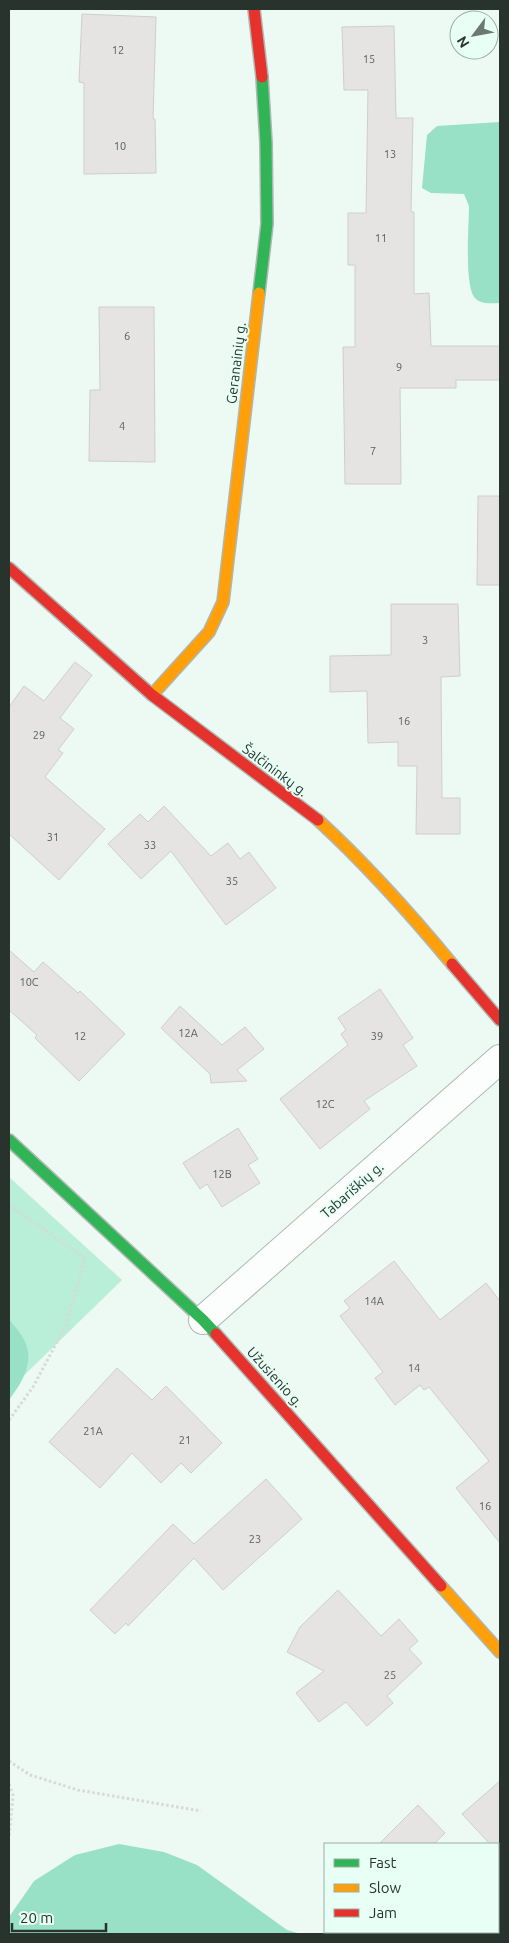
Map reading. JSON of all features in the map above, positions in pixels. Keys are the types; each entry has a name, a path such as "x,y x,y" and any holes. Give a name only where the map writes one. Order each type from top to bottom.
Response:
{"street":[{"name":"Geranainių g.","path":"152,695 209,632 223,602 267,224 266,109 254,9"},
{"name":"Šalčininkų g.","path":"9,568 152,695 318,820 357,856 399,900 500,1020"},
{"name":"Tabariškių g.","path":"203,1320 500,1059"},
{"name":"Užusienio g.","path":"9,1140 203,1320 500,1652"}],"path":[{"path":"9,1205 85,1258"},
{"path":"9,1420 33,1387 66,1325 85,1258 108,1231"},
{"path":"9,1761 30,1775 78,1790 201,1811"},
{"path":"9,1784 13,1795 9,1838"}],"green space":[{"path":"500,122 500,303 486,303 480,302 475,298 469,281 469,206 464,194 431,193 422,188 427,135 437,126"},
{"path":"9,1177 122,1280 9,1390"},
{"path":"9,1319 24,1339 28,1350 28,1358 22,1380 9,1400"},
{"path":"119,1844 164,1852 197,1865 287,1930 301,1934 9,1934 9,1917 34,1881 75,1855"}],"building":[{"path":"82,14 156,17 153,119 155,119 156,173 84,174 84,83 79,82"},
{"path":"394,26 396,118 413,118 411,212 414,212 414,294 429,293 431,346 500,346 500,380 456,380 456,388 400,388 401,484 345,484 343,347 355,347 355,265 348,265 348,213 366,213 368,90 344,90 342,27"},
{"path":"99,307 154,307 155,462 89,461 90,390 100,390"},
{"path":"478,496 500,496 500,585 477,585"},
{"path":"391,604 458,604 460,676 441,677 442,798 460,798 460,834 416,834 417,766 398,766 398,742 368,743 367,691 330,692 330,656 391,655"},
{"path":"75,662 92,675 60,718 74,729 58,750 63,753 45,777 105,829 59,880 9,834 9,707 24,686 44,701"},
{"path":"164,806 211,856 228,843 240,859 249,852 276,888 226,925 171,851 141,879 108,844 140,814 148,822"},
{"path":"9,950 34,972 43,962 78,993 80,991 125,1034 79,1081 35,1038 37,1035 9,1010"},
{"path":"380,989 413,1038 403,1045 417,1066 364,1101 370,1109 320,1149 280,1099 348,1045 341,1034 346,1030 338,1018"},
{"path":"180,1006 222,1045 245,1027 264,1049 237,1070 247,1081 211,1083 210,1074 161,1028"},
{"path":"238,1128 258,1159 248,1165 260,1183 222,1207 207,1184 200,1189 183,1163"},
{"path":"394,1261 440,1320 486,1283 500,1301 500,1543 456,1488 489,1461 429,1387 424,1390 420,1385 395,1405 375,1378 383,1372 340,1316 350,1308 344,1301"},
{"path":"117,1368 152,1400 166,1386 222,1443 191,1473 181,1463 161,1483 132,1453 100,1488 49,1442"},
{"path":"266,1479 302,1519 223,1590 194,1558 128,1626 126,1623 115,1634 90,1610 173,1524 194,1544"},
{"path":"338,1590 381,1636 399,1619 418,1641 409,1649 422,1663 387,1696 393,1703 367,1726 346,1702 319,1722 296,1693 324,1671 287,1652 300,1627"},
{"path":"500,1781 500,1856 499,1843 489,1843 462,1814"},
{"path":"418,1805 445,1833 435,1843 380,1843"}],"traffic: fast":[{"path":"259,293 267,224 266,143 262,77"},
{"path":"9,1140 216,1334"}],"traffic: slow":[{"path":"152,695 209,632 223,602 259,293"},
{"path":"318,820 388,890 452,964"},
{"path":"441,1586 500,1652"}],"traffic: jam":[{"path":"254,9 262,77"},
{"path":"9,568 152,695 318,820"},
{"path":"452,964 500,1020"},
{"path":"216,1334 441,1586"}]}
